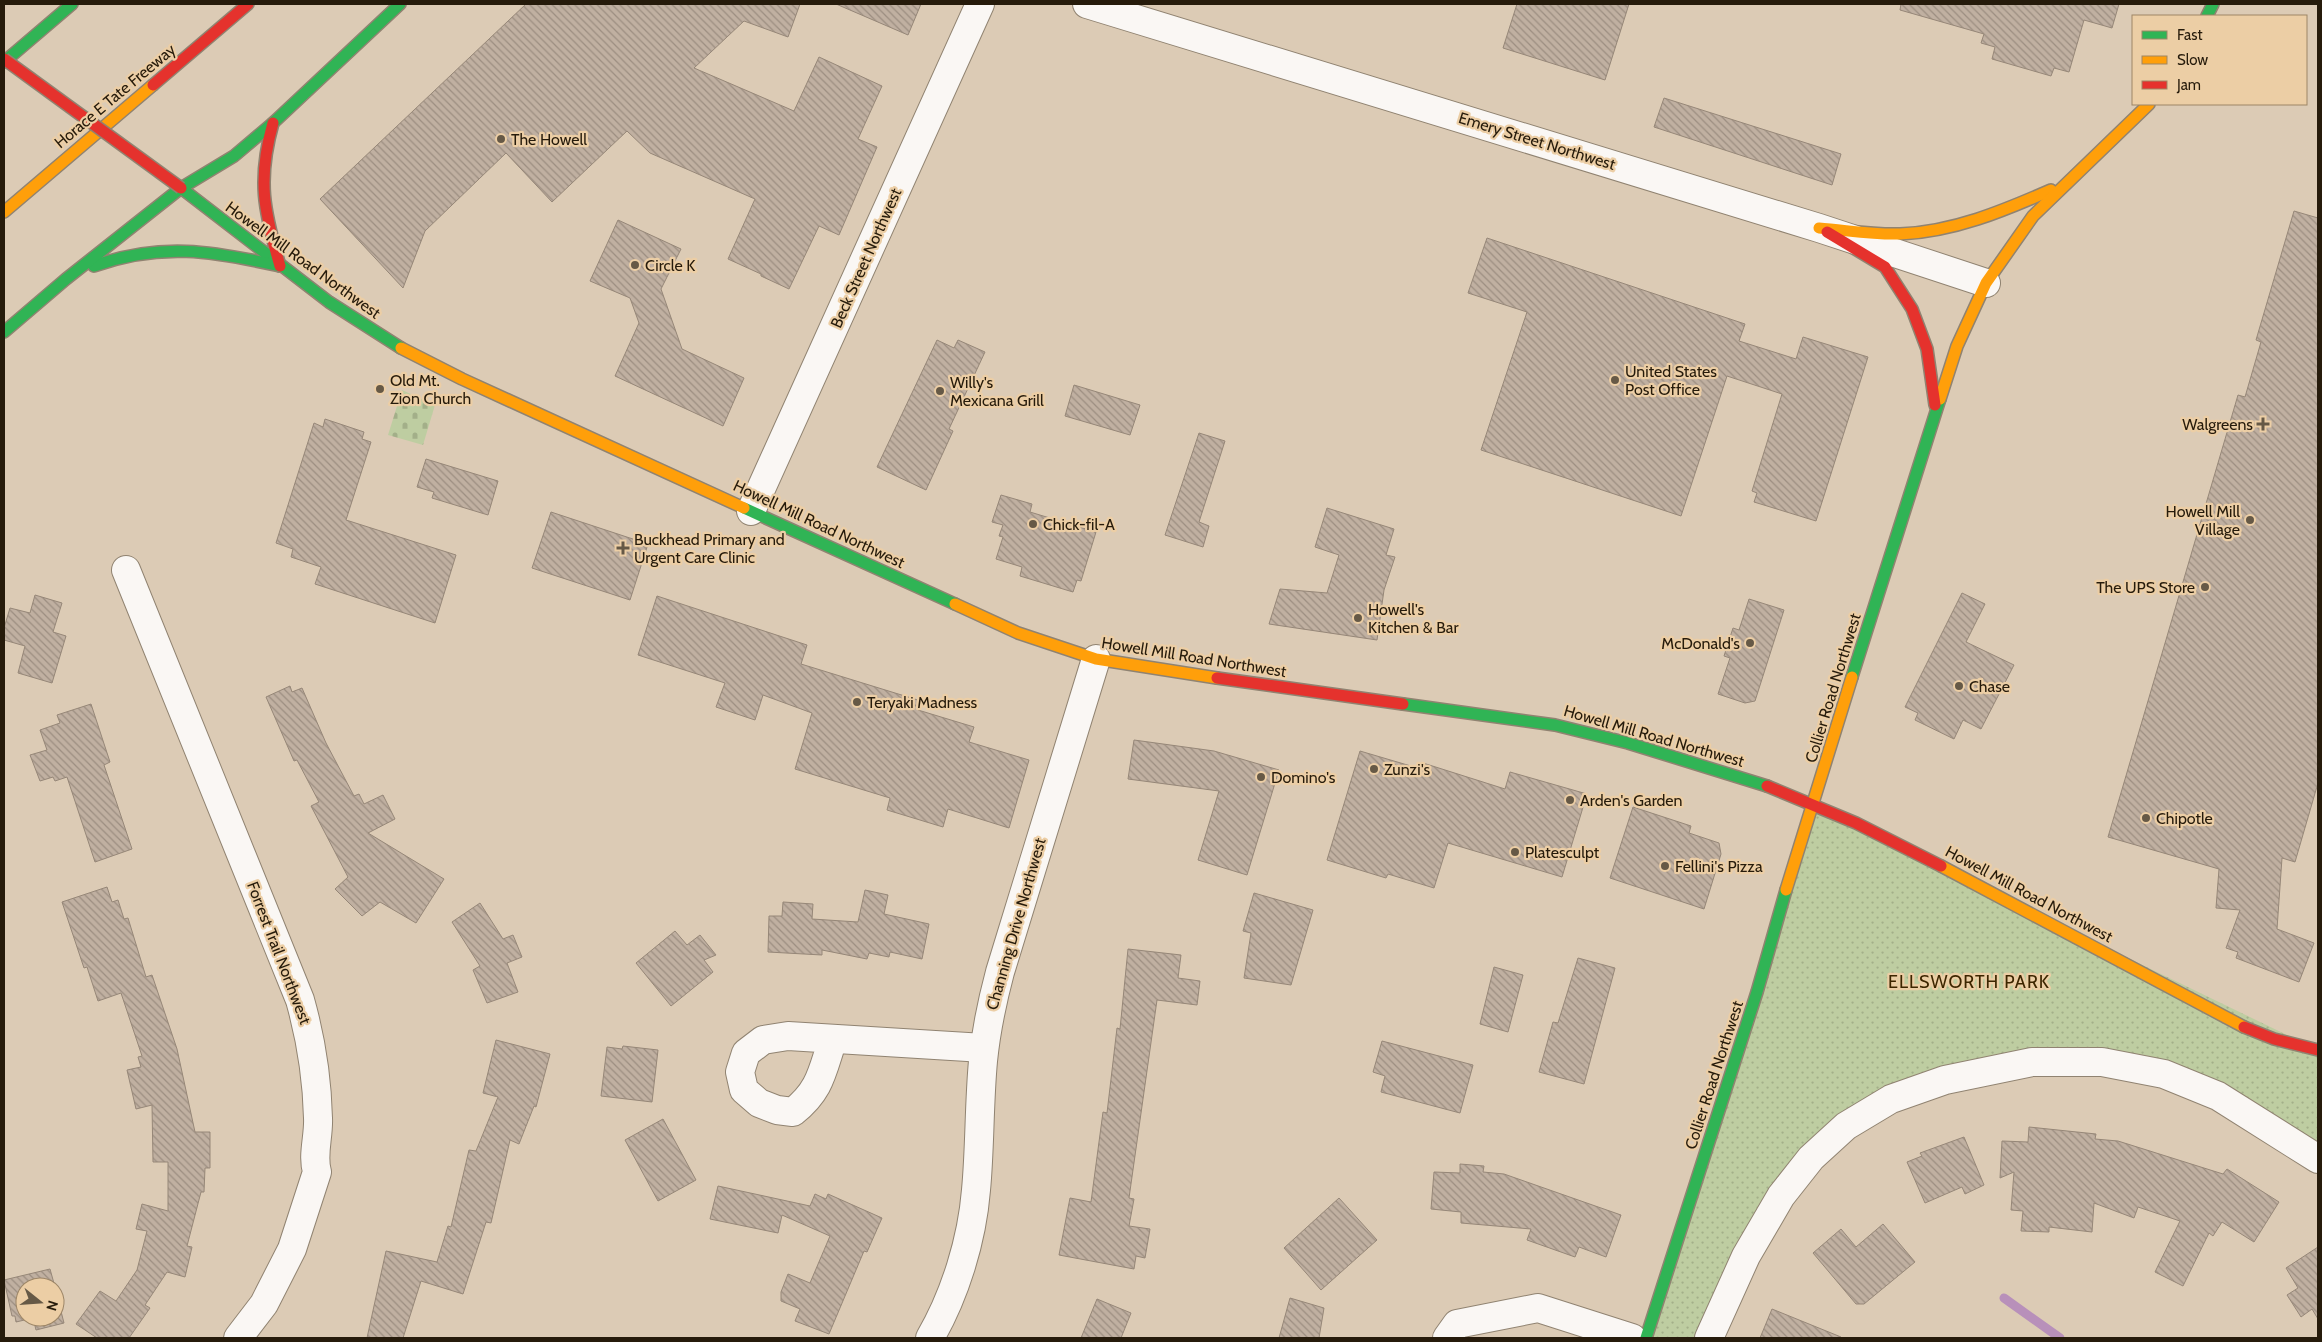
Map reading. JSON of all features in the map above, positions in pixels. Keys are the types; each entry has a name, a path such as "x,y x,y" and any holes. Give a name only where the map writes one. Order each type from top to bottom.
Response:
{"main road":[{"path":"4,61 72,4"},
{"name":"Horace E Tate Freeway","path":"4,212 248,4"},
{"path":"4,332 66,279 180,188 223,164 273,123 400,4"},
{"name":"Howell Mill Road Northwest","path":"4,61 180,188 329,302 406,351 462,379 1018,633 1096,659 1149,669 1555,725 1658,752 1767,786 1856,823 1926,858 2232,1022 2274,1039 2318,1050"},
{"name":"Collier Road Northwest","path":"1646,1338 1757,992 1812,805 1958,346 1986,283 2033,216 2147,105"},
{"path":"273,123 261,175 267,222 280,266"},
{"path":"1820,228 1899,234 1943,229 1995,214 2066,184"},
{"path":"1820,228 1885,267 1906,300 1927,349 1936,412"},
{"path":"66,279 114,258 132,253 158,250 218,251 280,266"}],"street":[{"name":"Beck Street Northwest","path":"751,511 980,4"},
{"name":"Emery Street Northwest","path":"1087,4 1820,228 1986,283"},
{"name":"Forrest Trail Northwest","path":"126,570 300,1000 311,1041 317,1078 319,1122 315,1164 317,1172 292,1249 264,1304 238,1338"},
{"name":"Channing Drive Northwest","path":"930,1338 955,1285 967,1242 976,1192 984,1048 1000,972 1096,659"},
{"path":"833,1039 984,1048"},
{"path":"1709,1338 1746,1256 1781,1196 1811,1158 1846,1126 1891,1099 1945,1080 2032,1062 2102,1062 2155,1072 2218,1096 2318,1160"},
{"path":"1447,1338 1457,1324 1538,1308 1632,1338"}],"green space":[{"path":"402,390 435,405 423,445 388,435"},
{"name":"ELLSWORTH PARK","path":"1812,805 2318,1050 2318,1159 2218,1096 2102,1062 1945,1080 1811,1158 1709,1338 1646,1338"}],"building":[{"name":"The Howell","path":"526,4 800,4 788,37 744,21 694,68 794,111 819,57 882,86 858,139 877,147 839,235 819,226 789,289 761,276 761,274 728,259 755,199 650,153 627,131 552,202 506,153 425,231 403,288 320,199"},
{"path":"836,4 921,4 908,35"},
{"path":"1517,4 1629,4 1605,80 1503,48"},
{"path":"1901,4 2119,4 2112,28 2084,20 2069,72 2054,68 2051,76 1992,59 1995,47 1981,43 1984,34 1900,10"},
{"path":"1664,98 1841,154 1832,185 1654,127"},
{"name":"Howell Mill Village","path":"2294,211 2318,218 2318,783 2295,862 2282,858 2277,929 2314,943 2299,982 2236,958 2238,952 2226,948 2240,910 2216,908 2219,869 2108,837 2238,395 2245,397 2261,342 2256,340"},
{"path":"618,220 681,249 661,289 682,349 744,378 723,426 615,376 639,323 630,298 590,281"},
{"name":"United States Post Office","path":"1487,238 1745,324 1739,341 1796,359 1803,337 1868,357 1816,521 1754,502 1757,493 1752,491 1782,394 1727,376 1681,516 1481,450 1527,312 1468,293"},
{"name":"Willy's Mexicana Grill","path":"937,340 954,348 958,340 985,352 949,429 953,431 926,490 877,467"},
{"path":"1074,385 1140,405 1130,435 1065,416"},
{"path":"325,419 364,432 362,439 371,442 346,520 456,555 435,623 315,584 321,567 291,557 293,549 276,543 314,423 323,427"},
{"path":"1199,433 1225,441 1199,522 1209,526 1203,547 1165,535"},
{"path":"426,459 498,481 488,515 432,498 434,492 417,487"},
{"name":"Chick-fil-A","path":"1001,495 1032,504 1030,512 1096,532 1081,581 1077,580 1073,592 1020,576 1022,567 996,559 1003,537 999,536 1003,525 992,522"},
{"path":"1327,508 1394,529 1386,555 1395,557 1384,590 1377,640 1269,624 1280,589 1327,593 1339,555 1315,547"},
{"path":"551,512 648,544 630,600 532,568"},
{"name":"Chase","path":"1962,593 1985,604 1966,642 2014,665 1981,729 1963,720 1954,739 1915,720 1918,713 1905,707"},
{"path":"35,595 62,603 53,632 66,636 52,683 18,673 25,646 4,640 4,628 10,608 30,613"},
{"path":"657,596 807,645 801,664 921,701 918,710 974,727 969,742 1029,760 1009,828 948,809 943,827 887,810 890,798 795,769 812,713 763,695 755,720 716,707 725,683 638,655"},
{"name":"McDonald's","path":"1749,599 1784,610 1755,701 1745,703 1718,694 1730,658 1724,656 1733,628 1739,630"},
{"path":"290,686 292,692 302,688 326,743 354,796 359,794 364,804 383,795 395,819 368,833 444,879 416,923 380,902 362,916 335,889 348,877 311,806 319,802 297,760 294,761 266,697"},
{"path":"91,704 110,762 104,765 132,849 95,862 67,777 55,781 53,777 40,781 30,755 47,750 40,730 60,723 57,715"},
{"path":"1134,740 1214,751 1279,770 1247,875 1198,860 1219,791 1128,779"},
{"path":"1360,751 1421,769 1423,763 1505,789 1510,772 1587,794 1562,877 1448,843 1434,888 1388,874 1386,878 1327,860"},
{"name":"Fellini's Pizza","path":"1633,807 1691,826 1689,833 1719,843 1721,854 1704,909 1610,878"},
{"path":"107,887 112,902 118,900 124,919 128,918 146,977 152,975 177,1049 195,1132 210,1132 210,1168 205,1168 204,1192 201,1192 187,1246 192,1247 185,1277 167,1272 145,1305 150,1308 129,1338 97,1338 76,1324 100,1291 116,1301 137,1270 147,1231 136,1229 142,1204 168,1211 168,1162 153,1162 152,1105 136,1109 127,1070 141,1067 138,1057 142,1056 121,993 98,1001 87,967 84,968 62,902"},
{"path":"865,890 888,895 884,914 929,924 922,959 890,952 889,957 869,953 867,959 822,950 822,955 768,952 769,916 782,916 783,902 813,904 812,919 858,922"},
{"path":"1254,893 1313,910 1291,985 1244,978 1251,933 1243,931"},
{"path":"480,903 503,939 513,935 522,957 507,963 518,992 487,1003 473,970 480,966 452,922"},
{"path":"675,931 687,945 700,935 716,955 704,960 713,972 671,1006 636,963"},
{"path":"1128,949 1181,955 1178,978 1200,981 1197,1005 1157,1000 1129,1198 1134,1199 1129,1226 1150,1229 1145,1258 1136,1256 1134,1269 1059,1255 1070,1198 1091,1202 1103,1112 1107,1113 1117,1028 1120,1029"},
{"path":"1578,958 1615,968 1584,1084 1539,1072 1553,1022 1558,1023"},
{"path":"1494,967 1523,975 1508,1032 1480,1024"},
{"path":"496,1040 550,1054 536,1107 534,1106 519,1144 510,1140 491,1223 486,1222 463,1294 421,1281 403,1338 367,1338 386,1251 437,1262 448,1226 451,1227 469,1150 476,1151 498,1097 483,1093"},
{"path":"1382,1041 1473,1065 1460,1113 1381,1092 1385,1076 1373,1072"},
{"path":"623,1046 658,1050 652,1102 601,1096 607,1047 622,1049"},
{"path":"663,1119 696,1180 658,1201 625,1140"},
{"path":"2029,1127 2096,1134 2095,1139 2118,1141 2223,1174 2227,1169 2279,1202 2254,1242 2222,1222 2213,1236 2209,1233 2183,1286 2155,1272 2180,1221 2138,1207 2134,1218 2094,1203 2092,1232 2049,1227 2049,1232 2021,1231 2023,1211 2011,1210 2014,1172 2000,1178 2002,1141 2028,1142"},
{"path":"1964,1137 1984,1185 1965,1194 1962,1187 1925,1203 1907,1162 1922,1156 1920,1153"},
{"path":"1460,1164 1484,1166 1483,1172 1504,1174 1621,1215 1606,1257 1579,1247 1575,1257 1527,1240 1531,1229 1461,1223 1461,1212 1431,1209 1434,1172 1460,1173"},
{"path":"718,1186 810,1206 815,1194 826,1199 828,1194 882,1218 867,1252 864,1251 829,1334 795,1321 800,1309 781,1301 781,1292 788,1274 810,1283 830,1236 782,1215 778,1233 710,1219"},
{"path":"1339,1198 1377,1240 1321,1290 1284,1248"},
{"path":"1883,1224 1915,1262 1864,1304 1856,1304 1813,1253 1841,1229 1856,1247"},
{"path":"2318,1247 2318,1319 2312,1309 2301,1317 2287,1295 2298,1288 2286,1268"},
{"path":"50,1269 52,1277 17,1277"},
{"path":"15,1277 15,1316 12,1316 4,1280"},
{"path":"1290,1298 1324,1308 1319,1338 1279,1338"},
{"path":"1097,1299 1131,1313 1121,1338 1081,1338"},
{"path":"1772,1309 1841,1337 1841,1338 1760,1338"},
{"path":"35,1327 48,1327 36,1330"}],"waterway":[{"path":"2004,1298 2060,1338"}],"traffic: fast":[{"path":"4,62 72,4"},
{"path":"4,332 66,279 181,188 234,156 273,123 400,4"},
{"path":"2208,15 2213,4"},
{"path":"181,188 329,302 401,348"},
{"path":"94,266 118,258 164,251 209,253 280,266"},
{"path":"1852,677 1940,399"},
{"path":"744,508 955,604"},
{"path":"1403,704 1555,725 1628,743 1767,786"},
{"path":"1646,1338 1757,992 1786,890"}],"traffic: slow":[{"path":"4,212 153,85"},
{"path":"1940,399 1957,346 1986,283 2033,216 2148,105"},
{"path":"1819,228 1890,234 1939,229 1996,213 2051,190"},
{"path":"401,348 462,379 744,508"},
{"path":"955,604 1018,633 1096,659 1217,678"},
{"path":"1786,890 1852,677"},
{"path":"1941,866 2244,1027"}],"traffic: jam":[{"path":"153,85 248,4"},
{"path":"4,59 181,188"},
{"path":"273,123 265,162 264,195 280,266"},
{"path":"1827,232 1885,267 1912,309 1927,349 1935,405"},
{"path":"1217,678 1403,704"},
{"path":"1767,786 1856,823 1941,866"},
{"path":"2244,1027 2274,1039 2318,1050"}],"place":[{"name":"The Howell","path":"501,139"},
{"name":"Circle K","path":"635,265"},
{"name":"United States Post Office","path":"1615,380"},
{"name":"Old Mt. Zion Church","path":"380,389"},
{"name":"Willy's Mexicana Grill","path":"940,391"},
{"name":"Walgreens","path":"2263,424"},
{"name":"Howell Mill Village","path":"2250,520"},
{"name":"Chick-fil-A","path":"1033,524"},
{"name":"Buckhead Primary and Urgent Care Clinic","path":"623,548"},
{"name":"The UPS Store","path":"2205,587"},
{"name":"Howell's Kitchen & Bar","path":"1358,618"},
{"name":"McDonald's","path":"1750,643"},
{"name":"Chase","path":"1959,686"},
{"name":"Teryaki Madness","path":"857,702"},
{"name":"Zunzi's","path":"1374,769"},
{"name":"Domino's","path":"1261,777"},
{"name":"Arden's Garden","path":"1570,800"},
{"name":"Chipotle","path":"2146,818"},
{"name":"Platesculpt","path":"1515,852"},
{"name":"Fellini's Pizza","path":"1665,866"}],"district":[{"name":"ELLSWORTH PARK","path":"1969,982"}]}
